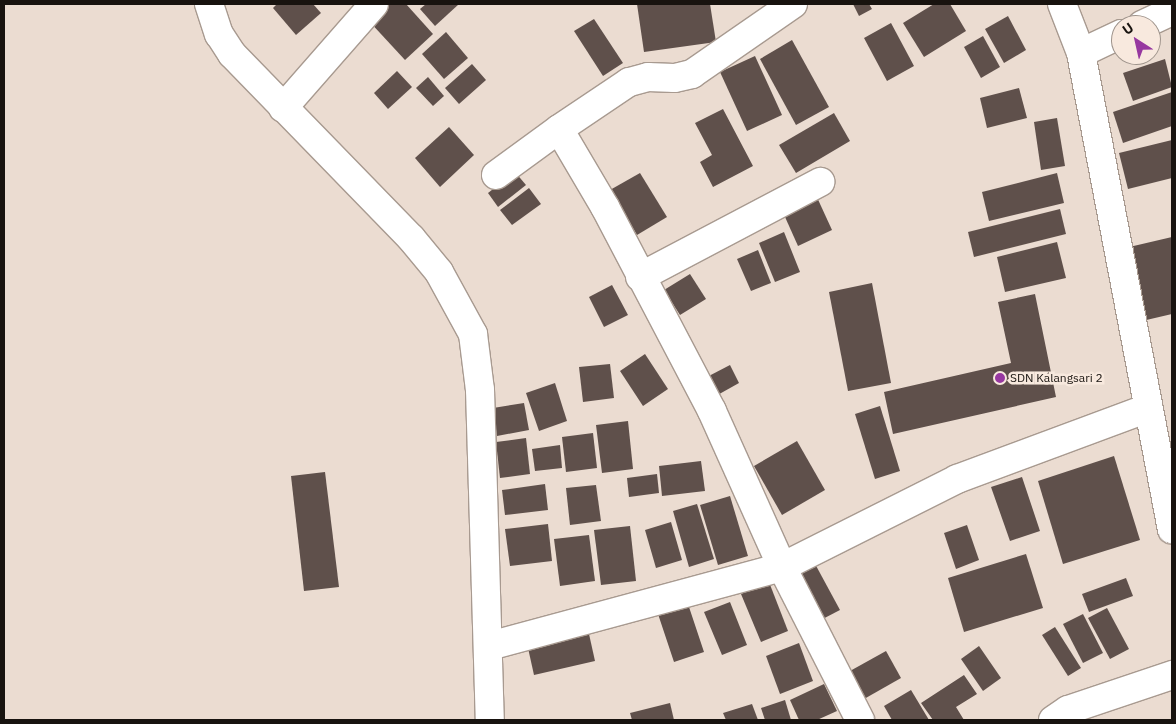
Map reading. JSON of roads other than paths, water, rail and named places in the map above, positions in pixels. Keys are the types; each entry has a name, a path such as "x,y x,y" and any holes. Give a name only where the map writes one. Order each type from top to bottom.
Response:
{"street":[{"path":"209,4 225,44 283,108 421,250 439,272 473,334 480,390 490,720"},
{"path":"283,108 374,4"},
{"path":"496,175 559,129 629,82 658,76 683,77 698,70 793,4"},
{"path":"1062,4 1080,53 1172,529"},
{"path":"1080,53 1111,39"},
{"path":"559,129 605,207 724,435 782,567 860,720"},
{"path":"640,277 820,182"},
{"path":"489,646 782,567 957,480 1148,408"},
{"path":"1053,720 1068,710 1172,675"}],"place":[{"name":"SDN Kalangsari 2","path":"1000,378"}]}
